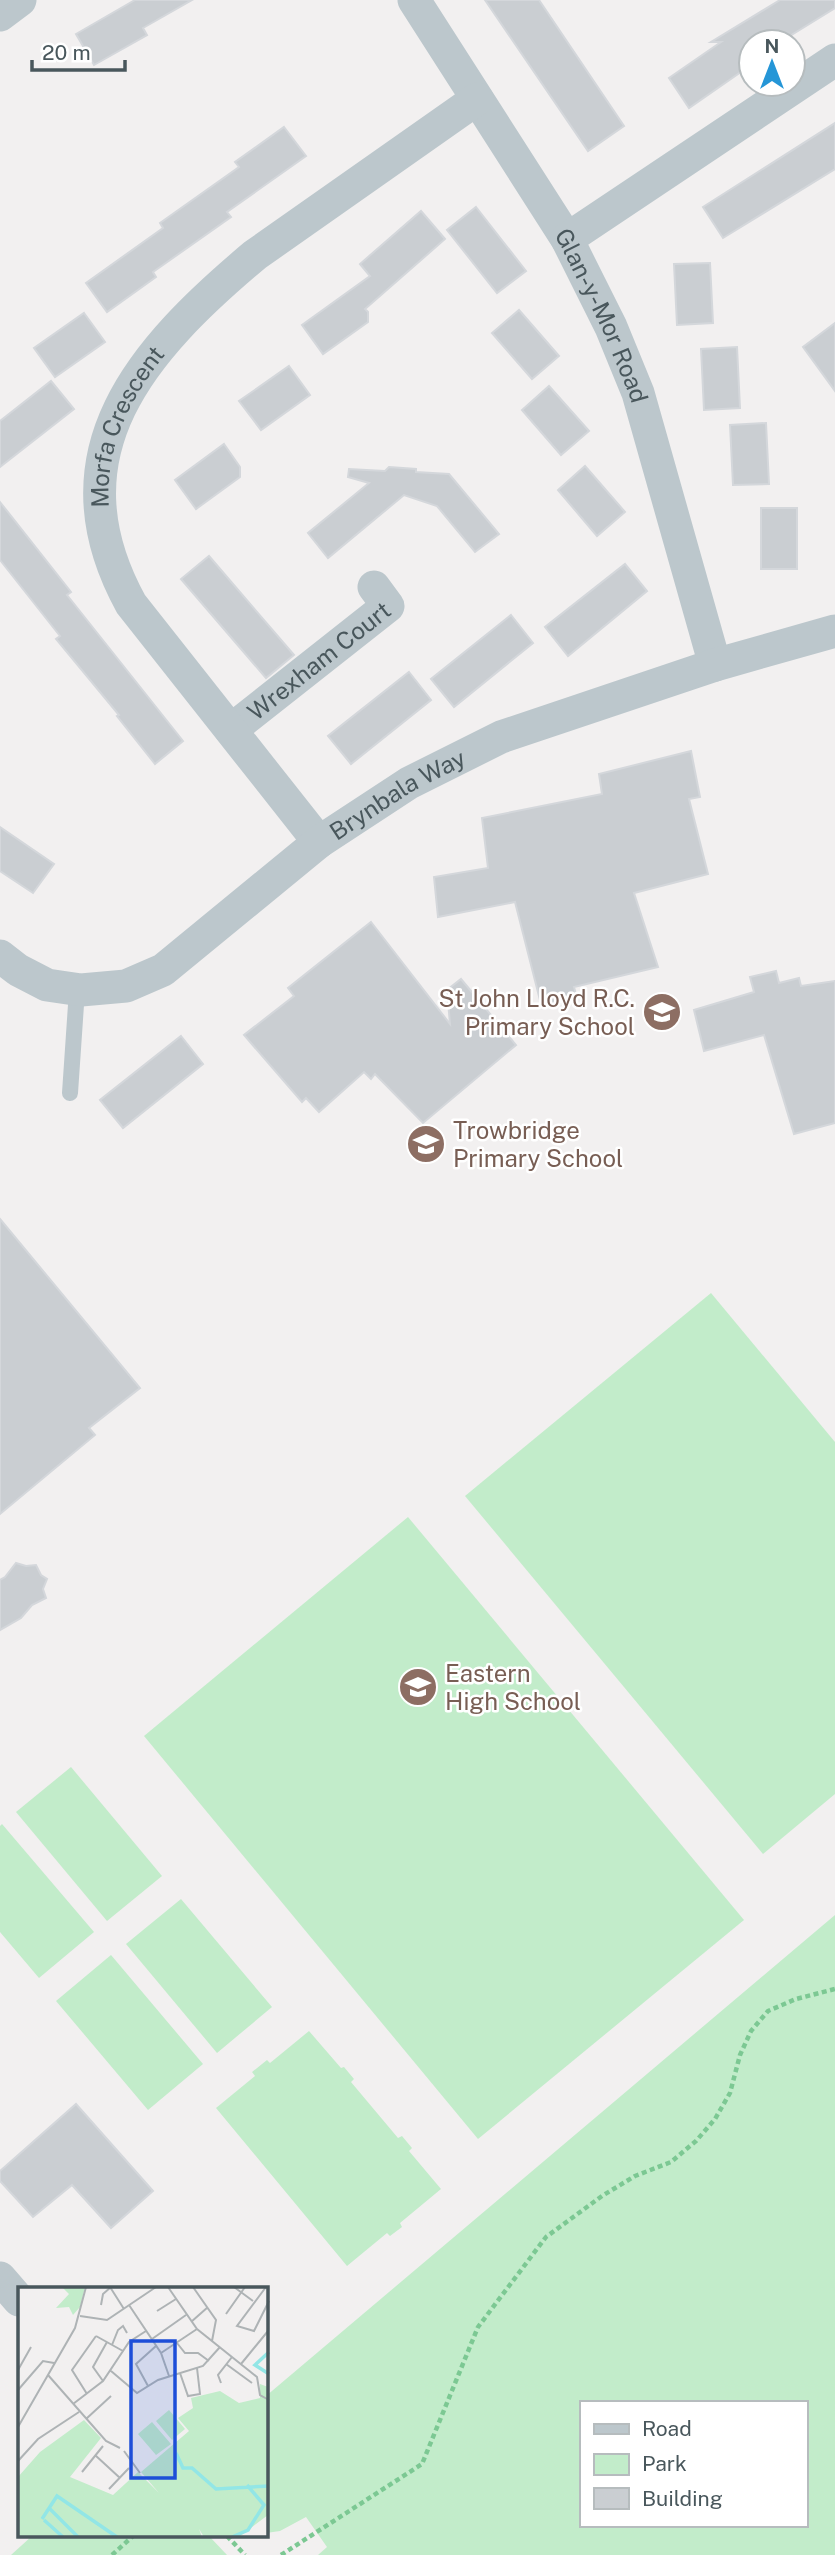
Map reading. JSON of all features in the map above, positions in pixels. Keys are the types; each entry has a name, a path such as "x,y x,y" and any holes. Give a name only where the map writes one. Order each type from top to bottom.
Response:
{"street":[{"path":"0,15 20,0"},
{"name":"Glan-y-Mor Road","path":"414,0 567,239 611,327 638,393 715,664"},
{"path":"567,239 835,60"},
{"name":"Morfa Crescent","path":"319,842 131,604 118,581 107,553 101,514 101,476 106,442 118,409 138,376 162,344 222,283 255,256 477,99"},
{"name":"Wrexham Court","path":"231,730 388,606 374,587"},
{"name":"Brynbala Way","path":"0,957 47,985 78,989 126,986 163,970 319,842 409,783 501,737 715,664 835,631"},
{"path":"0,2278 18,2299"}],"lane":[{"path":"70,1093 78,989"}],"path":[{"path":"281,2555 422,2464 478,2327 546,2238 602,2196 635,2176 671,2162 696,2141 715,2119 730,2093 740,2055 751,2031 768,2011 796,1999 835,1989"},
{"path":"112,2555 131,2538"},
{"path":"229,2538 245,2555"}],"green space":[{"path":"711,1293 835,1442 835,1794 763,1854 465,1496"},
{"path":"408,1517 744,1920 478,2139 144,1736"},
{"path":"71,1767 162,1876 107,1921 16,1812"},
{"path":"2,1824 94,1932 39,1978 0,1932"},
{"path":"181,1899 272,2007 217,2053 126,1944"},
{"path":"835,1915 835,2555 318,2555 327,2547 306,2517 280,2531 268,2533 268,2394"},
{"path":"111,1955 203,2064 148,2110 56,2001"},
{"path":"309,2031 354,2079 351,2082 398,2138 402,2136 412,2148 409,2151 441,2189 400,2223 402,2227 390,2236 387,2233 347,2266 216,2108 255,2076 252,2072 267,2060 270,2063"},
{"path":"30,2538 211,2538 227,2555 11,2555"}],"building":[{"path":"135,0 192,0 143,28 147,35 94,65 76,34"},
{"path":"485,0 539,0 624,126 588,151"},
{"path":"780,0 835,0 835,8 803,28 737,28 737,75 689,108 669,78 721,42 711,42"},
{"path":"835,123 835,169 723,238 703,207"},
{"path":"284,127 306,156 227,212 231,217 153,272 156,277 107,312 86,283 163,228 160,223 239,167 235,162"},
{"path":"476,207 526,271 497,293 447,230"},
{"path":"421,211 445,239 365,309 368,312 368,322 323,354 302,325 370,276 360,264"},
{"path":"710,263 713,323 677,325 674,264"},
{"path":"519,310 559,356 532,379 492,333"},
{"path":"84,313 105,342 55,377 34,348"},
{"path":"835,323 835,391 803,347"},
{"path":"737,347 740,408 704,410 701,349"},
{"path":"289,366 310,395 261,430 239,401"},
{"path":"51,381 74,409 0,467 0,421"},
{"path":"549,386 589,431 561,455 522,410"},
{"path":"766,423 769,484 733,485 730,425"},
{"path":"224,444 240,467 240,477 196,509 175,480"},
{"path":"585,466 625,512 597,536 558,490"},
{"path":"389,467 449,474 499,534 475,552 437,506 404,495 328,558 308,533 369,483 348,477 349,469 385,471"},
{"path":"0,502 71,592 67,595 183,741 155,764 117,716 119,715 56,639 60,636 0,560"},
{"path":"761,508 797,508 797,569 761,569"},
{"path":"209,556 294,655 266,678 181,579"},
{"path":"625,564 647,591 568,656 545,627"},
{"path":"511,615 533,643 454,707 431,679"},
{"path":"409,672 431,700 351,764 328,736"},
{"path":"691,751 700,797 689,799 708,874 634,893 658,967 574,987 577,998 542,1008 515,902 438,917 434,877 488,868 482,818 602,794 599,774"},
{"path":"0,827 54,864 33,893 0,871"},
{"path":"371,922 450,1024 447,990 461,979 516,1045 423,1123 375,1074 371,1079 364,1072 319,1112 306,1098 302,1102 244,1035 294,996 288,988"},
{"path":"776,971 779,983 799,978 801,986 835,981 835,1123 794,1134 764,1035 704,1051 694,1010 754,992 750,977"},
{"path":"181,1036 203,1064 123,1128 100,1100"},
{"path":"0,1219 140,1388 89,1428 95,1435 0,1514"},
{"path":"16,1563 36,1565 41,1575 47,1579 43,1589 46,1598 32,1605 21,1618 0,1630 0,1580"},
{"path":"76,2104 153,2191 111,2228 72,2185 33,2217 0,2181 0,2171"}],"place":[{"name":"St John Lloyd R.C. Primary School","path":"662,1012"},
{"name":"Trowbridge Primary School","path":"426,1144"},
{"name":"Eastern High School","path":"418,1687"}]}
